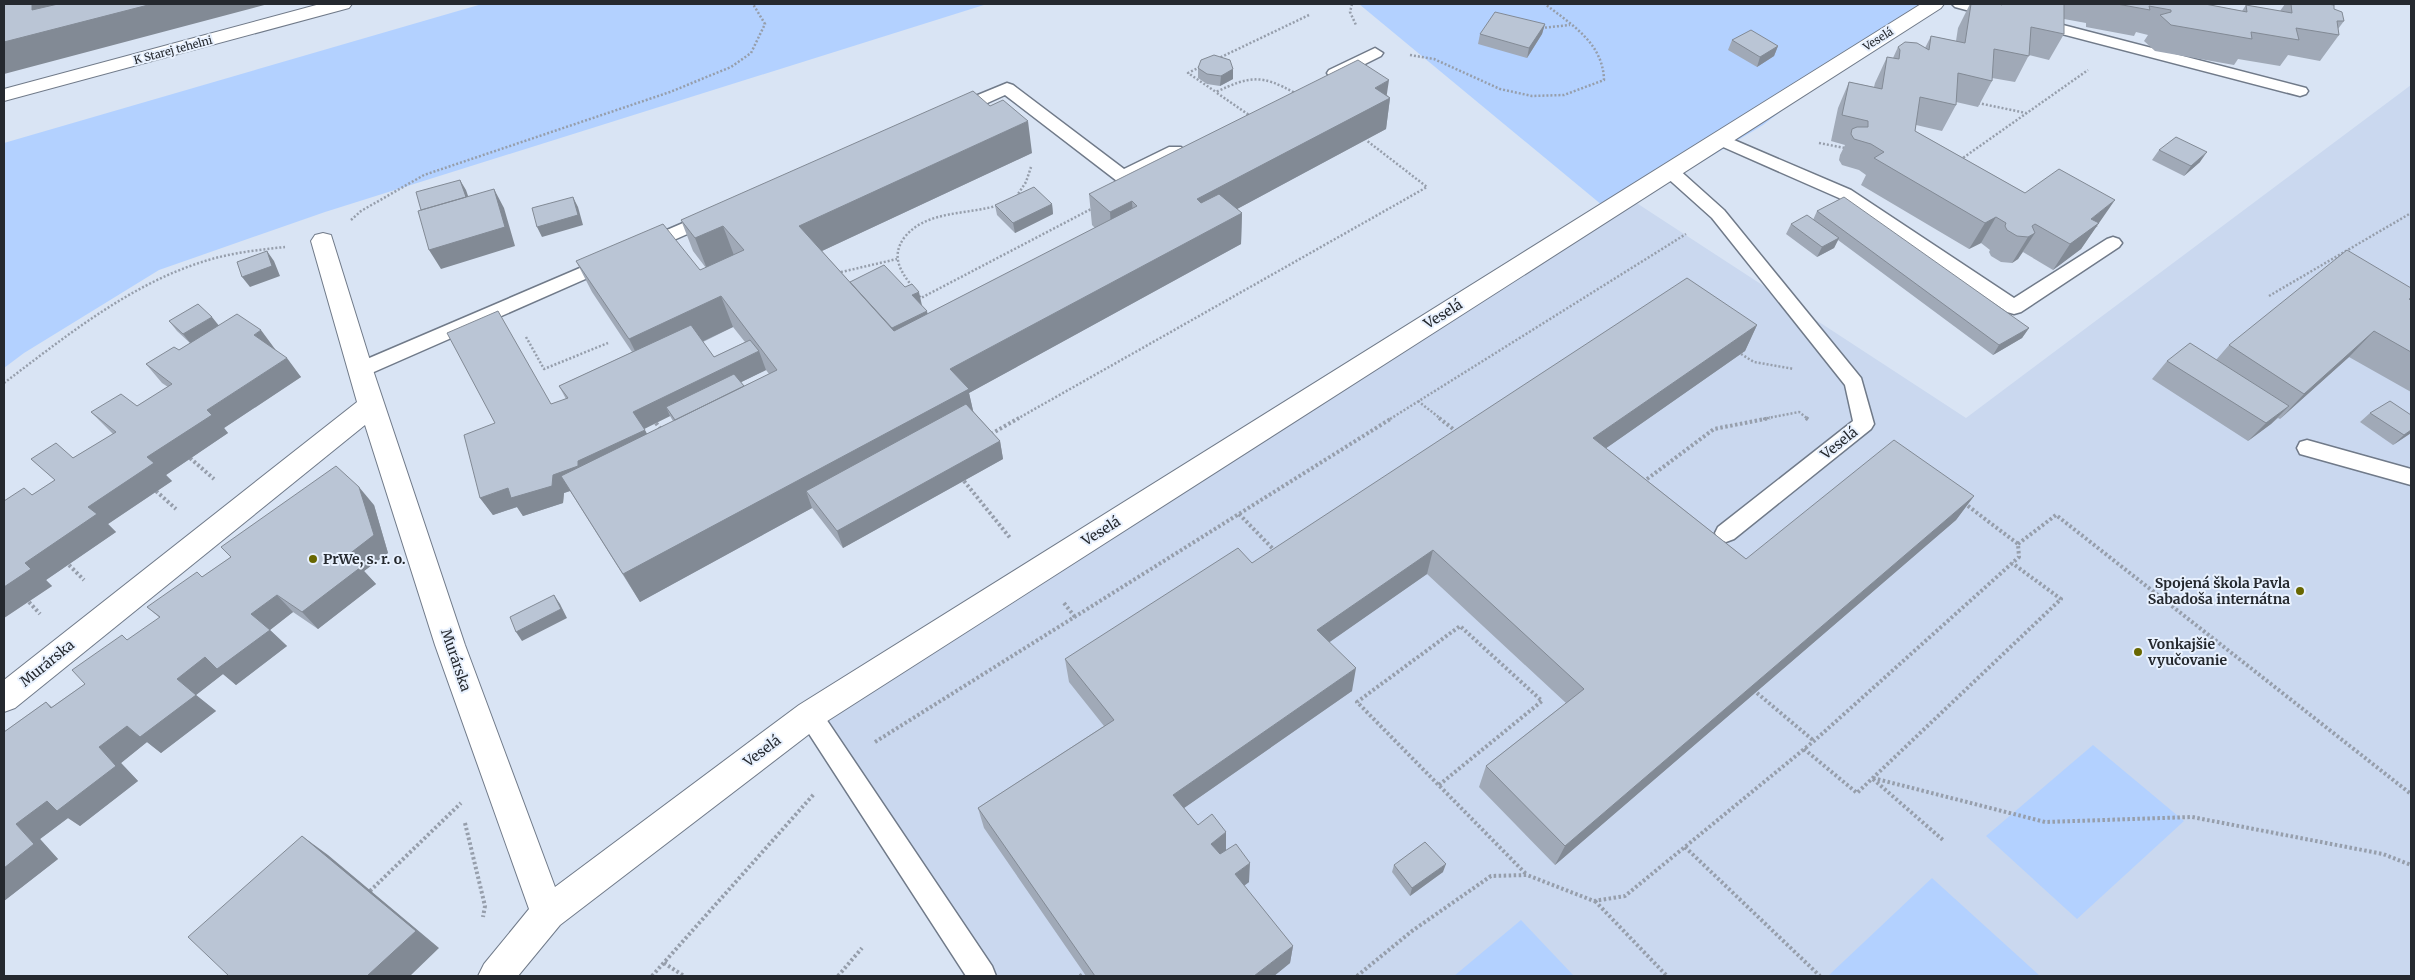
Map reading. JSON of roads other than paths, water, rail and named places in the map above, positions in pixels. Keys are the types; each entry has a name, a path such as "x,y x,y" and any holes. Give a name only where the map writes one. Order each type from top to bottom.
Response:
{"street":[{"name":"K Starej tehelni","path":"4,95 342,4"},
{"name":"Veselá","path":"496,976 548,913 810,715 1934,4"},
{"name":"Murárska","path":"323,241 360,370 450,645 548,913"},
{"name":"Murárska","path":"4,698 372,405"}],"lane":[{"path":"1960,4 2300,91"},
{"path":"1295,93 1375,53"},
{"path":"944,116 1007,88 1123,177 1249,115"},
{"path":"1720,139 1845,194 2014,307 2113,243"},
{"name":"Veselá","path":"1670,171 1718,214 1854,383 1864,424 1726,533"},
{"path":"360,370 726,210"},
{"path":"2307,448 2411,477"},
{"path":"810,715 982,976"}],"place":[{"name":"PrWe, s. r. o.","path":"313,559"},
{"name":"Spojená škola Pavla Sabadoša internátna","path":"2300,591"},
{"name":"Vonkajšie vyučovanie","path":"2138,652"}]}
